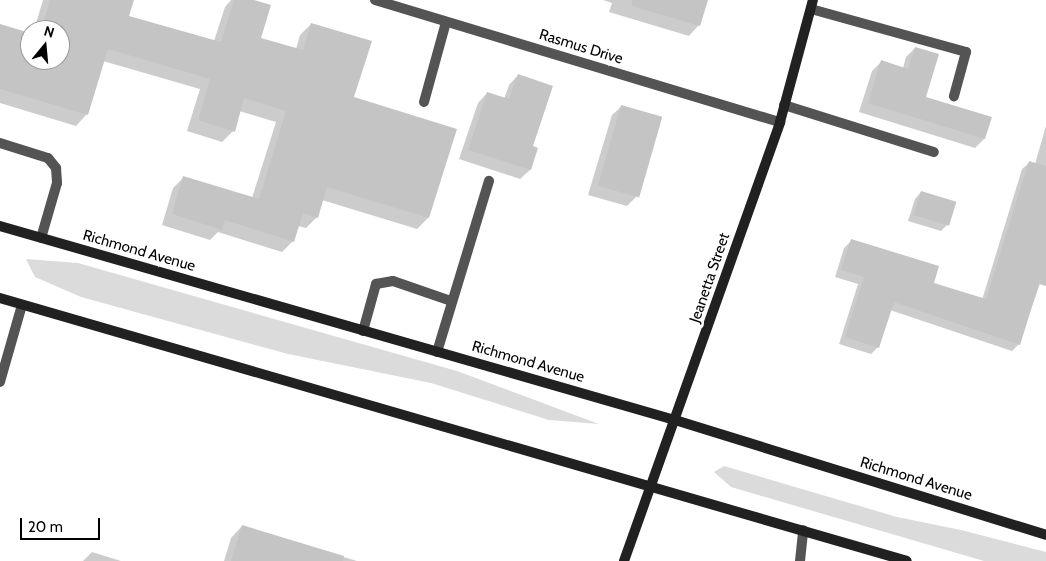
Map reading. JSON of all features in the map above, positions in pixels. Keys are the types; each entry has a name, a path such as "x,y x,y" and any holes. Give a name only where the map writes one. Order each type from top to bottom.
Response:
{"main road":[{"name":"Jeanetta Street","path":"624,561 780,122 812,4"},
{"name":"Richmond Avenue","path":"0,226 675,420 1046,534"},
{"path":"0,298 907,561"}],"street":[{"name":"Rasmus Drive","path":"375,0 780,122"},
{"path":"812,4 966,52 954,96"},
{"path":"424,102 446,22"},
{"path":"784,105 934,152"},
{"path":"0,143 48,158 56,168 57,182 41,238"},
{"path":"437,352 489,181"},
{"path":"363,331 376,284 393,282 451,301"},
{"path":"1,384 22,305"},
{"path":"800,561 803,530"}],"shaded area":[{"path":"26,259 78,263 457,371 599,424 549,420 431,383 288,354 81,297 35,277"},
{"path":"724,466 897,517 961,530 1046,552 1046,561 984,561 731,487 714,472"}],"building":[{"path":"50,0 134,0 129,16 221,42 234,0 254,0 271,5 261,38 303,50 311,23 372,41 354,97 457,129 429,218 327,187 318,218 303,213 294,242 225,220 222,230 172,214 183,176 259,199 286,111 244,98 235,132 198,120 210,79 108,49 88,115 0,89 0,24 20,30 20,70 70,70 70,20 44,20"},
{"path":"632,0 708,0 700,26 632,6"},
{"path":"915,47 939,54 926,97 992,117 985,139 868,103 881,60 908,69"},
{"path":"518,74 553,86 533,146 538,148 531,170 468,150 487,92 509,99"},
{"path":"621,105 662,117 639,198 598,186"},
{"path":"1029,161 1046,166 1046,286 1039,284 1020,345 894,302 879,348 845,337 864,277 841,270 851,239 939,266 934,283 986,299"},
{"path":"921,191 956,202 949,226 914,215"},
{"path":"242,525 344,556 343,561 231,561"}]}
